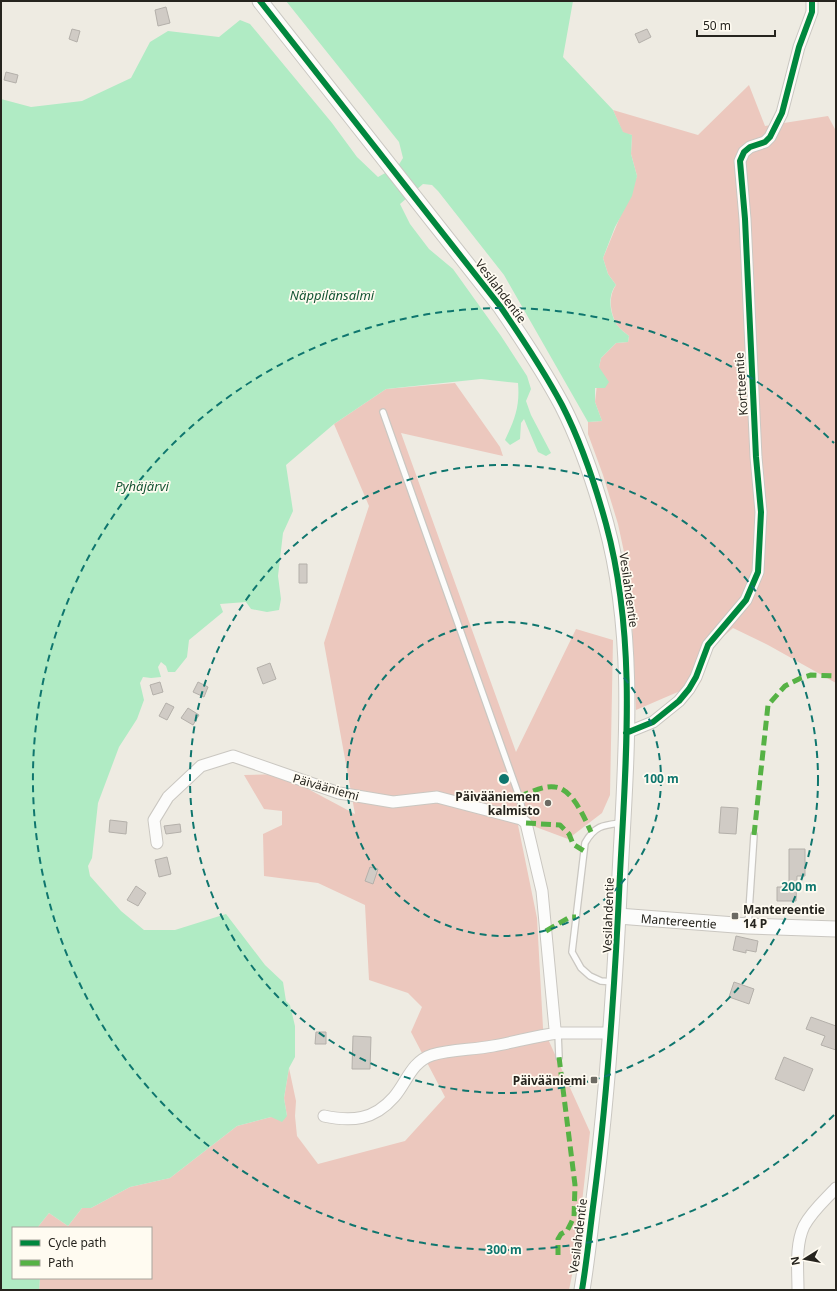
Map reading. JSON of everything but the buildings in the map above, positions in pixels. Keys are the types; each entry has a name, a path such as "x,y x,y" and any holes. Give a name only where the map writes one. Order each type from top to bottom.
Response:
{"main road":[{"name":"Vesilahdentie","path":"260,1 387,165 500,306 524,341 562,405 579,443 606,524 617,572 625,644 626,734 616,982 605,1114 582,1290"},
{"name":"Mantereentie","path":"618,916 748,926 836,929"}],"street":[{"name":"Kortteentie","path":"626,734 654,722 680,701 696,677 708,645 746,600 758,572 760,512 745,219 740,161 744,152 750,147 765,142 770,137 782,113 799,47 812,12 812,1"},
{"name":"Päivääniemi","path":"157,843 154,820 168,797 201,766 233,756 339,793 393,802 437,797 521,819 526,823"},
{"path":"526,823 542,891 555,1029 558,1033"},
{"path":"324,1116 344,1120 358,1118 377,1112 394,1097 418,1063 432,1056 558,1033 611,1033"},
{"path":"798,1290 799,1246 804,1227 813,1212 836,1188"}],"lane":[{"path":"382,412 519,796 526,823"},
{"path":"616,982 601,981 590,976 580,968 572,952 585,843 591,832 604,824 622,823"},
{"path":"748,926 754,835"},
{"path":"558,1033 559,1057"}],"shaded area":[{"path":"749,85 765,126 828,116 836,131 836,683 768,645 733,628 705,653 701,682 636,710 630,580 618,524 603,475 588,434 588,422 602,421 595,402 601,358 616,343 628,342 629,336 617,325 611,310 613,289 616,285 608,274 603,258 637,176 631,154 632,135 623,133 613,110 698,135"},
{"path":"455,383 500,447 503,456 401,433 516,752 576,629 613,640 610,795 602,813 568,839 517,820 537,918 543,1028 590,1132 576,1255 569,1290 39,1290 40,1279 152,1279 152,1227 38,1227 49,1213 68,1226 82,1208 91,1208 130,1187 170,1178 237,1126 271,1117 287,1116 284,1098 289,1068 296,1101 295,1116 297,1136 318,1164 405,1141 445,1097 411,1032 422,1007 408,993 369,980 365,905 318,883 264,876 263,834 282,825 282,811 264,809 244,775 280,774 355,814 324,643 369,506 334,424 386,389"}],"water":[{"name":"Pyhäjärvi","path":"286,1 573,1 563,57 613,110 623,132 632,135 631,154 637,176 632,196 615,227 603,258 608,274 616,285 611,294 610,305 613,316 617,325 629,336 628,342 616,343 601,358 599,367 609,382 605,388 595,388 595,402 602,421 588,422 504,275 438,191 432,185 423,184 400,204 410,224 429,249 453,269 501,336 527,376 531,389 526,401 531,415 551,453 546,456 538,452 524,419 521,423 520,439 510,445 505,440 516,412 518,383 481,379 386,389 334,424 286,465 293,511 283,533 278,576 281,599 279,610 267,612 251,609 246,602 220,604 223,612 189,640 187,657 175,672 168,672 166,666 161,662 158,667 161,677 143,677 140,683 144,700 137,719 119,747 98,803 92,858 88,866 90,876 121,911 144,930 175,930 226,914 265,965 283,982 286,1001 290,1005 295,1026 295,1057 289,1068 284,1098 287,1116 282,1122 271,1117 237,1126 170,1178 130,1187 91,1208 82,1208 68,1226 49,1213 38,1227 12,1227 12,1279 40,1279 39,1290 1,1290 1,99 31,107 82,101 131,78 150,42 168,31 219,37 240,20 250,24 332,123 357,157 378,177 398,166 403,158 399,142"}],"marked path":[{"path":"754,835 768,705 785,686 801,678 811,675 836,676"},
{"path":"519,796 546,787 561,789 567,793 577,805 591,832"},
{"path":"526,823 560,825 569,834 573,844 584,851"},
{"path":"546,931 570,917 576,917"},
{"path":"558,1255 558,1239 561,1234 567,1231 574,1217 575,1185 559,1057"}],"cycle path":[{"path":"260,1 500,306 525,342 569,419 587,463 606,524 616,567 626,654 627,698 625,786 610,1037 599,1158 582,1290"},
{"path":"626,733 653,722 679,701 689,689 696,677 708,645 746,600 758,572 761,512 756,457 745,219 740,161 744,152 750,147 765,142 770,137 782,113 799,47 812,12 812,1"}],"place":[{"name":"Päivääniemen kalmisto","path":"548,803"},
{"name":"Mantereentie 14 P","path":"735,916"},
{"name":"Päivääniemi","path":"594,1080"}],"water label":[{"name":"Näppilänsalmi","path":"332,295"}]}
